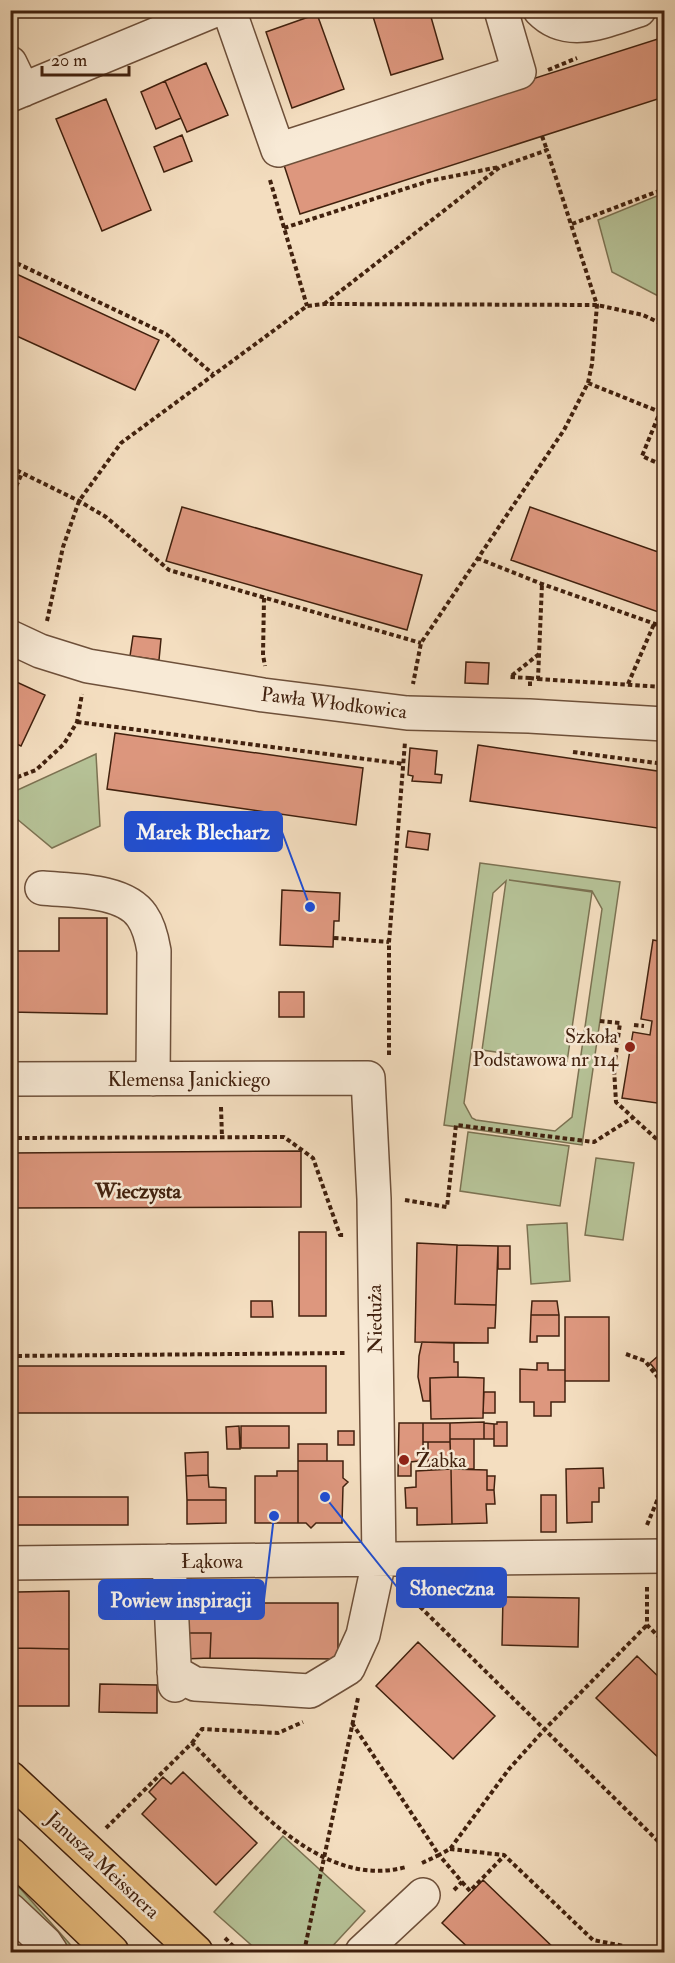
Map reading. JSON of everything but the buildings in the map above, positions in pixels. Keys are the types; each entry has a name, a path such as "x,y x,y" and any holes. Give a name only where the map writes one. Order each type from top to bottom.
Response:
{"main road":[{"name":"Janusza Meissnera","path":"10,1778 196,1953"},
{"path":"10,1854 112,1953"}],"street":[{"path":"14,83 215,10"},
{"path":"229,10 278,150 519,72 501,10"},
{"path":"540,10 549,20 567,26 586,26 639,10"},
{"name":"Pawła Włodkowica","path":"10,637 40,651 88,666 263,695 407,713 529,716 664,724"},
{"path":"42,888 113,896 130,904 142,916 151,934 154,951 153,1079"},
{"name":"Klemensa Janickiego","path":"10,1079 368,1078"},
{"name":"Nieduża","path":"169,1561 174,1679 195,1684 310,1691 348,1668 388,1572 376,1353 374,1199 368,1078"},
{"name":"Łąkowa","path":"10,1563 169,1561 388,1572 655,1557"},
{"path":"362,1953 425,1880"},
{"path":"10,1910 45,1943 51,1953"}],"path":[{"path":"542,136 597,305 592,364"},
{"path":"284,228 429,181 500,167 547,150"},
{"path":"324,304 500,167"},
{"path":"572,224 664,189"},
{"path":"10,260 166,334 213,374"},
{"path":"40,651 63,547 79,501 121,442 307,306 324,304 597,305 643,315 664,325"},
{"path":"588,383 660,412 642,456 664,466"},
{"path":"10,467 106,517 169,570 420,643"},
{"path":"10,500 22,473"},
{"path":"477,558 542,584 664,627"},
{"path":"538,679 542,584"},
{"path":"263,695 266,660 263,655 264,598"},
{"path":"628,684 654,624"},
{"path":"539,654 510,677 664,687"},
{"path":"10,780 36,770 64,744 77,722 88,666"},
{"path":"529,716 530,678"},
{"path":"77,722 404,764"},
{"path":"568,750 664,764"},
{"path":"579,753 579,759"},
{"path":"640,761 640,768"},
{"path":"334,938 389,942"},
{"path":"600,1021 620,1023 614,1069 616,1102 664,1146"},
{"path":"634,1025 644,1026"},
{"path":"374,1199 415,1201 447,1207 456,1125 594,1142 632,1118"},
{"path":"10,1138 284,1137 313,1158 340,1234 374,1236"},
{"path":"10,1356 376,1353"},
{"path":"626,1354 645,1361 664,1385"},
{"path":"425,1880 439,1855 450,1849 509,1769 647,1625 655,1557 641,1538 664,1484"},
{"path":"388,1572 544,1730 664,1847"},
{"path":"647,1625 664,1642"},
{"path":"304,1953 360,1692"},
{"path":"352,1723 439,1855 470,1891 504,1855"},
{"path":"106,1828 152,1786 192,1743 292,1840 329,1860 359,1870 391,1872 425,1880 462,1882"},
{"path":"450,1849 504,1855 593,1940 624,1946 631,1953"},
{"path":"655,1953 664,1943"}],"green space":[{"path":"664,193 664,299 612,272 598,220"},
{"path":"96,754 100,826 52,848 11,814 11,793"},
{"path":"480,863 620,882 582,1145 444,1125","holes":["509,880 592,891 602,909 572,1117 555,1131 472,1118 464,1103 493,893 506,881 482,1050 567,1062 592,892"]},
{"path":"468,1132 569,1146 560,1206 460,1191"},
{"path":"596,1158 634,1163 623,1240 585,1235"},
{"path":"664,1182 664,1238 660,1238 659,1183"},
{"path":"567,1223 570,1281 531,1284 527,1225"},
{"path":"283,1836 365,1911 327,1952 259,1952 214,1912"},
{"path":"10,1877 77,1952 68,1952 11,1896"}],"place":[{"name":"Marek Blecharz","path":"310,907"},
{"name":"Szkoła Podstawowa nr 114","path":"630,1047"},
{"name":"Żabka","path":"404,1460"},
{"name":"Słoneczna","path":"325,1497"},
{"name":"Powiew inspiracji","path":"274,1516"}],"district":[{"name":"Wieczysta","path":"138,1191"}]}
